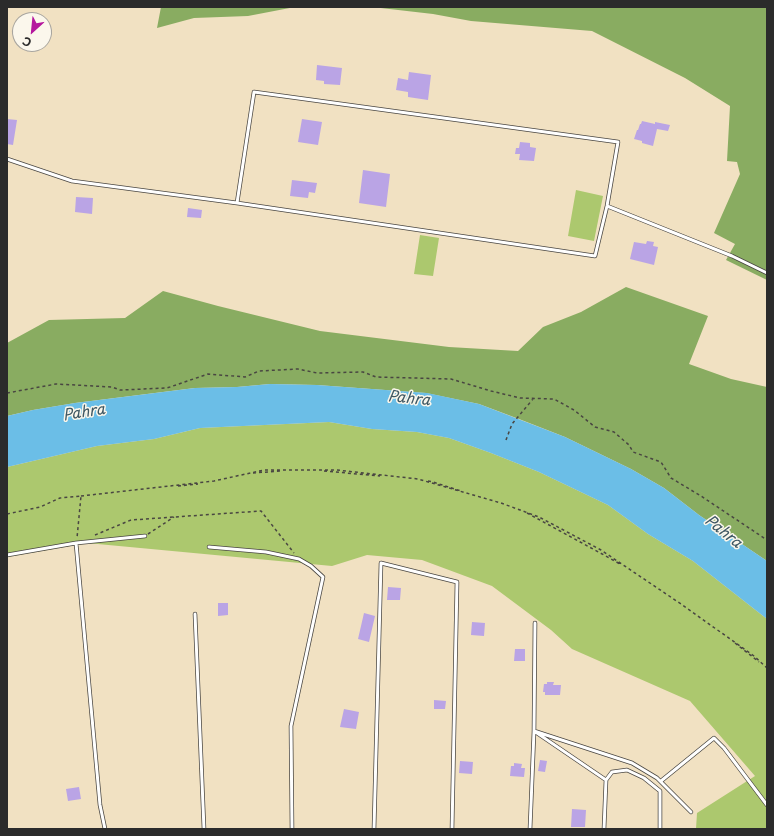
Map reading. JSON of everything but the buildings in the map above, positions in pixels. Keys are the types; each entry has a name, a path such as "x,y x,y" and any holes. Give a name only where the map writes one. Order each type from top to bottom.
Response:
{"lane":[{"path":"7,159 72,181 237,202 595,256 607,206 618,142 254,92 237,202"},
{"path":"607,206 732,256 767,273"},
{"path":"7,554 76,543 145,536"},
{"path":"76,543 100,805 105,829"},
{"path":"209,548 266,552 299,559 311,566 323,577 291,726 292,829"},
{"path":"374,829 381,563 457,582 452,829"},
{"path":"195,614 204,829"},
{"path":"530,829 534,731 535,623"},
{"path":"534,731 606,780"},
{"path":"534,731 632,763 661,781 691,812"},
{"path":"661,781 714,738 724,748 767,805"},
{"path":"604,829 606,780 612,772 627,770 644,778 660,791 660,829"}],"path":[{"path":"7,393 56,384 112,387 120,390 167,388 208,374 245,376 259,371 298,369 317,373 363,372 376,377 451,379 520,398 554,399 574,410 595,427 614,432 629,445 633,452 661,462 671,478 767,540"},
{"path":"506,440 512,424 533,399"},
{"path":"7,514 40,507 60,498 194,485 242,474 304,469 433,482 518,509 604,555 646,579 698,615 767,668"},
{"path":"76,543 81,496"},
{"path":"90,537 131,520 261,511 299,559"},
{"path":"145,536 174,517"}],"green space":[{"path":"161,7 295,7 248,16 194,18 157,28"},
{"path":"372,7 767,7 767,280 726,260 735,244 714,233 740,174 737,162 727,161 730,106 685,78 592,31 471,21 433,14"},
{"path":"576,190 603,196 594,241 568,236"},
{"path":"420,235 439,238 433,276 414,274"},
{"path":"626,287 708,316 689,364 731,379 767,387 767,561 699,515 664,488 631,469 565,437 479,404 426,393 317,385 270,384 237,387 195,388 75,403 7,416 7,343 49,320 125,318 163,291 320,331 449,347 518,351 543,327 581,312"},
{"path":"329,422 372,429 417,432 449,438 539,472 608,505 648,534 693,561 767,619 767,829 696,829 697,813 755,776 690,701 572,649 551,630 492,586 422,560 367,555 332,566 87,543 7,557 7,467 97,446 154,439 200,428"}],"water":[{"name":"Pahra","path":"270,384 317,385 427,393 479,404 565,437 631,469 664,488 699,515 767,561 767,619 693,561 648,534 608,505 539,472 449,438 417,432 372,429 329,422 200,428 154,439 97,446 7,467 7,416 75,403 195,388 237,387"}]}
